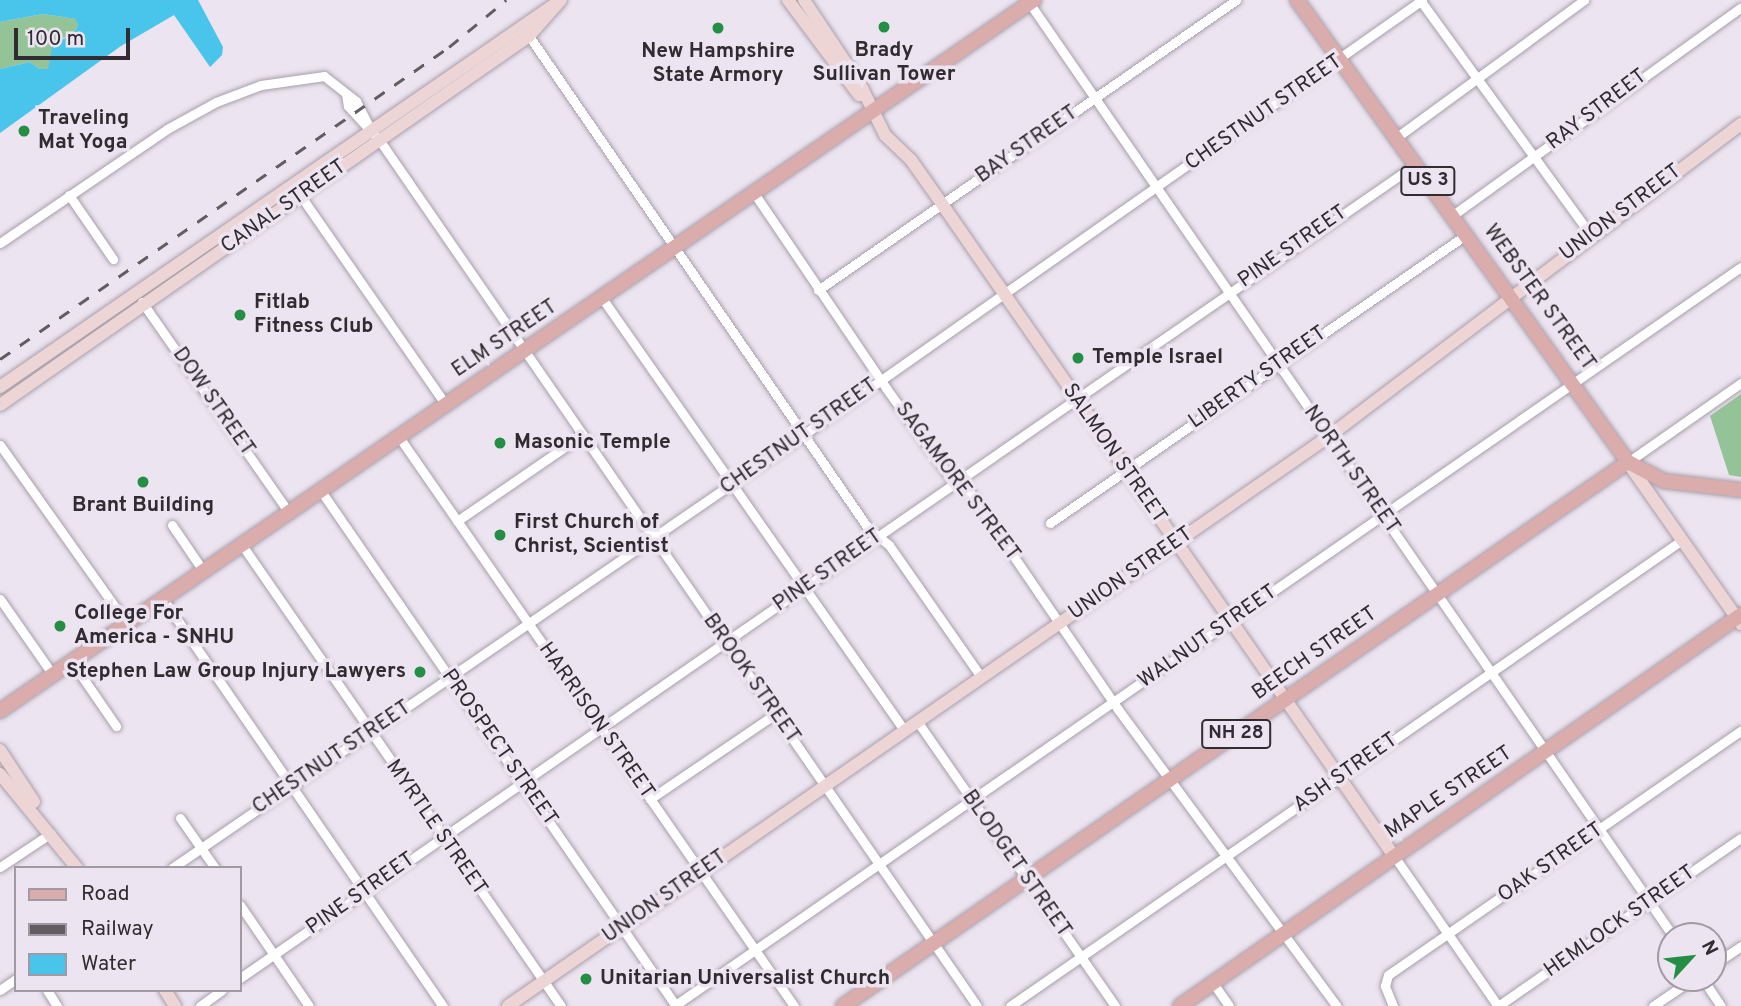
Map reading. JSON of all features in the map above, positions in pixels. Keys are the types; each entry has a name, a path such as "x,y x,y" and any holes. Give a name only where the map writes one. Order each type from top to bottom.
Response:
{"main road":[{"name":"WEBSTER STREET","path":"1297,0 1512,295 1628,462"},
{"name":"ELM STREET","path":"0,711 1030,1"},
{"name":"US 3","path":"1628,462 1664,481 1741,491"},
{"name":"BEECH STREET","path":"843,1006 1628,462"},
{"name":"MAPLE STREET","path":"1180,1006 1740,619"}],"street":[{"name":"CANAL STREET","path":"0,405 529,36 561,0"},
{"name":"CANAL STREET","path":"0,387 561,0"},
{"path":"788,0 873,111"},
{"path":"804,0 860,83 873,111"},
{"name":"BAY STREET","path":"818,290 1236,0"},
{"path":"1421,0 1591,235"},
{"name":"CHESTNUT STREET","path":"175,866 804,435 1003,293 1341,60 1421,0"},
{"path":"1397,137 1584,0"},
{"name":"NORTH STREET","path":"1030,1 1228,293 1663,922"},
{"name":"RAY STREET","path":"1454,215 1741,7"},
{"path":"529,36 804,435 878,537 889,545 981,677"},
{"name":"BROOK STREET","path":"69,195 167,129 240,92 317,74 331,79 346,94 348,106 380,141 978,1006"},
{"name":"SALMON STREET","path":"873,111 885,135 911,160 942,204 1498,1006"},
{"name":"UNION STREET","path":"508,1006 1328,437 1591,235 1741,124"},
{"name":"PINE STREET","path":"242,977 1416,164"},
{"name":"SAGAMORE STREET","path":"754,193 881,381 957,481 965,485 1169,780 1337,1006"},
{"path":"0,243 69,195 113,259"},
{"path":"300,195 446,405"},
{"name":"LIBERTY STREET","path":"1049,523 1467,234"},
{"name":"WALNUT STREET","path":"675,1006 1741,267"},
{"name":"DOW STREET","path":"136,292 289,513"},
{"path":"602,298 904,730"},
{"name":"BEECH STREET","path":"1628,462 1741,383"},
{"path":"457,521 582,435"},
{"name":"HARRISON STREET","path":"399,437 793,1006"},
{"path":"0,445 127,624"},
{"name":"WEBSTER STREET","path":"1628,462 1740,619"},
{"path":"1651,495 1664,481"},
{"name":"PROSPECT STREET","path":"321,491 675,1006"},
{"path":"172,525 204,572"},
{"name":"ASH STREET","path":"1010,1006 1682,540"},
{"name":"MYRTLE STREET","path":"242,545 561,1006"},
{"path":"0,599 53,675"},
{"path":"163,599 443,1006"},
{"path":"72,662 116,726"},
{"path":"650,799 775,714"},
{"name":"BLODGET STREET","path":"917,721 1115,1006"},
{"name":"OAK STREET","path":"1393,1006 1385,986 1388,975 1741,731"},
{"path":"0,750 51,833"},
{"path":"0,774 76,866"},
{"path":"180,818 214,866"},
{"path":"0,867 51,833"},
{"name":"HEMLOCK STREET","path":"1498,1006 1741,838"},
{"path":"242,908 309,1006"},
{"path":"1213,983 1229,1006"},
{"path":"200,1006 219,992"},
{"path":"1653,1006 1674,992"}],"green space":[{"path":"43,14 77,19 78,25 73,35 63,38 49,69 39,69 30,62 0,69 0,22"},
{"path":"1741,394 1741,477 1729,475 1710,416"}],"water":[{"path":"0,0 198,0 223,47 222,55 210,67 174,15 121,46 0,133 0,69 30,62 39,69 48,69 53,43 73,35 78,25 76,19 43,14 0,22"}],"railway":[{"path":"0,359 449,47 506,0"}],"place":[{"name":"Brady Sullivan Tower","path":"884,27"},
{"name":"New Hampshire State Armory","path":"718,28"},
{"name":"Traveling Mat Yoga","path":"24,131"},
{"name":"Fitlab Fitness Club","path":"240,315"},
{"name":"Temple Israel","path":"1078,358"},
{"name":"Masonic Temple","path":"500,443"},
{"name":"Brant Building","path":"143,482"},
{"name":"First Church of Christ, Scientist","path":"500,535"},
{"name":"College For America - SNHU","path":"60,626"},
{"name":"Stephen Law Group Injury Lawyers","path":"420,672"},
{"name":"Unitarian Universalist Church","path":"586,979"}]}
